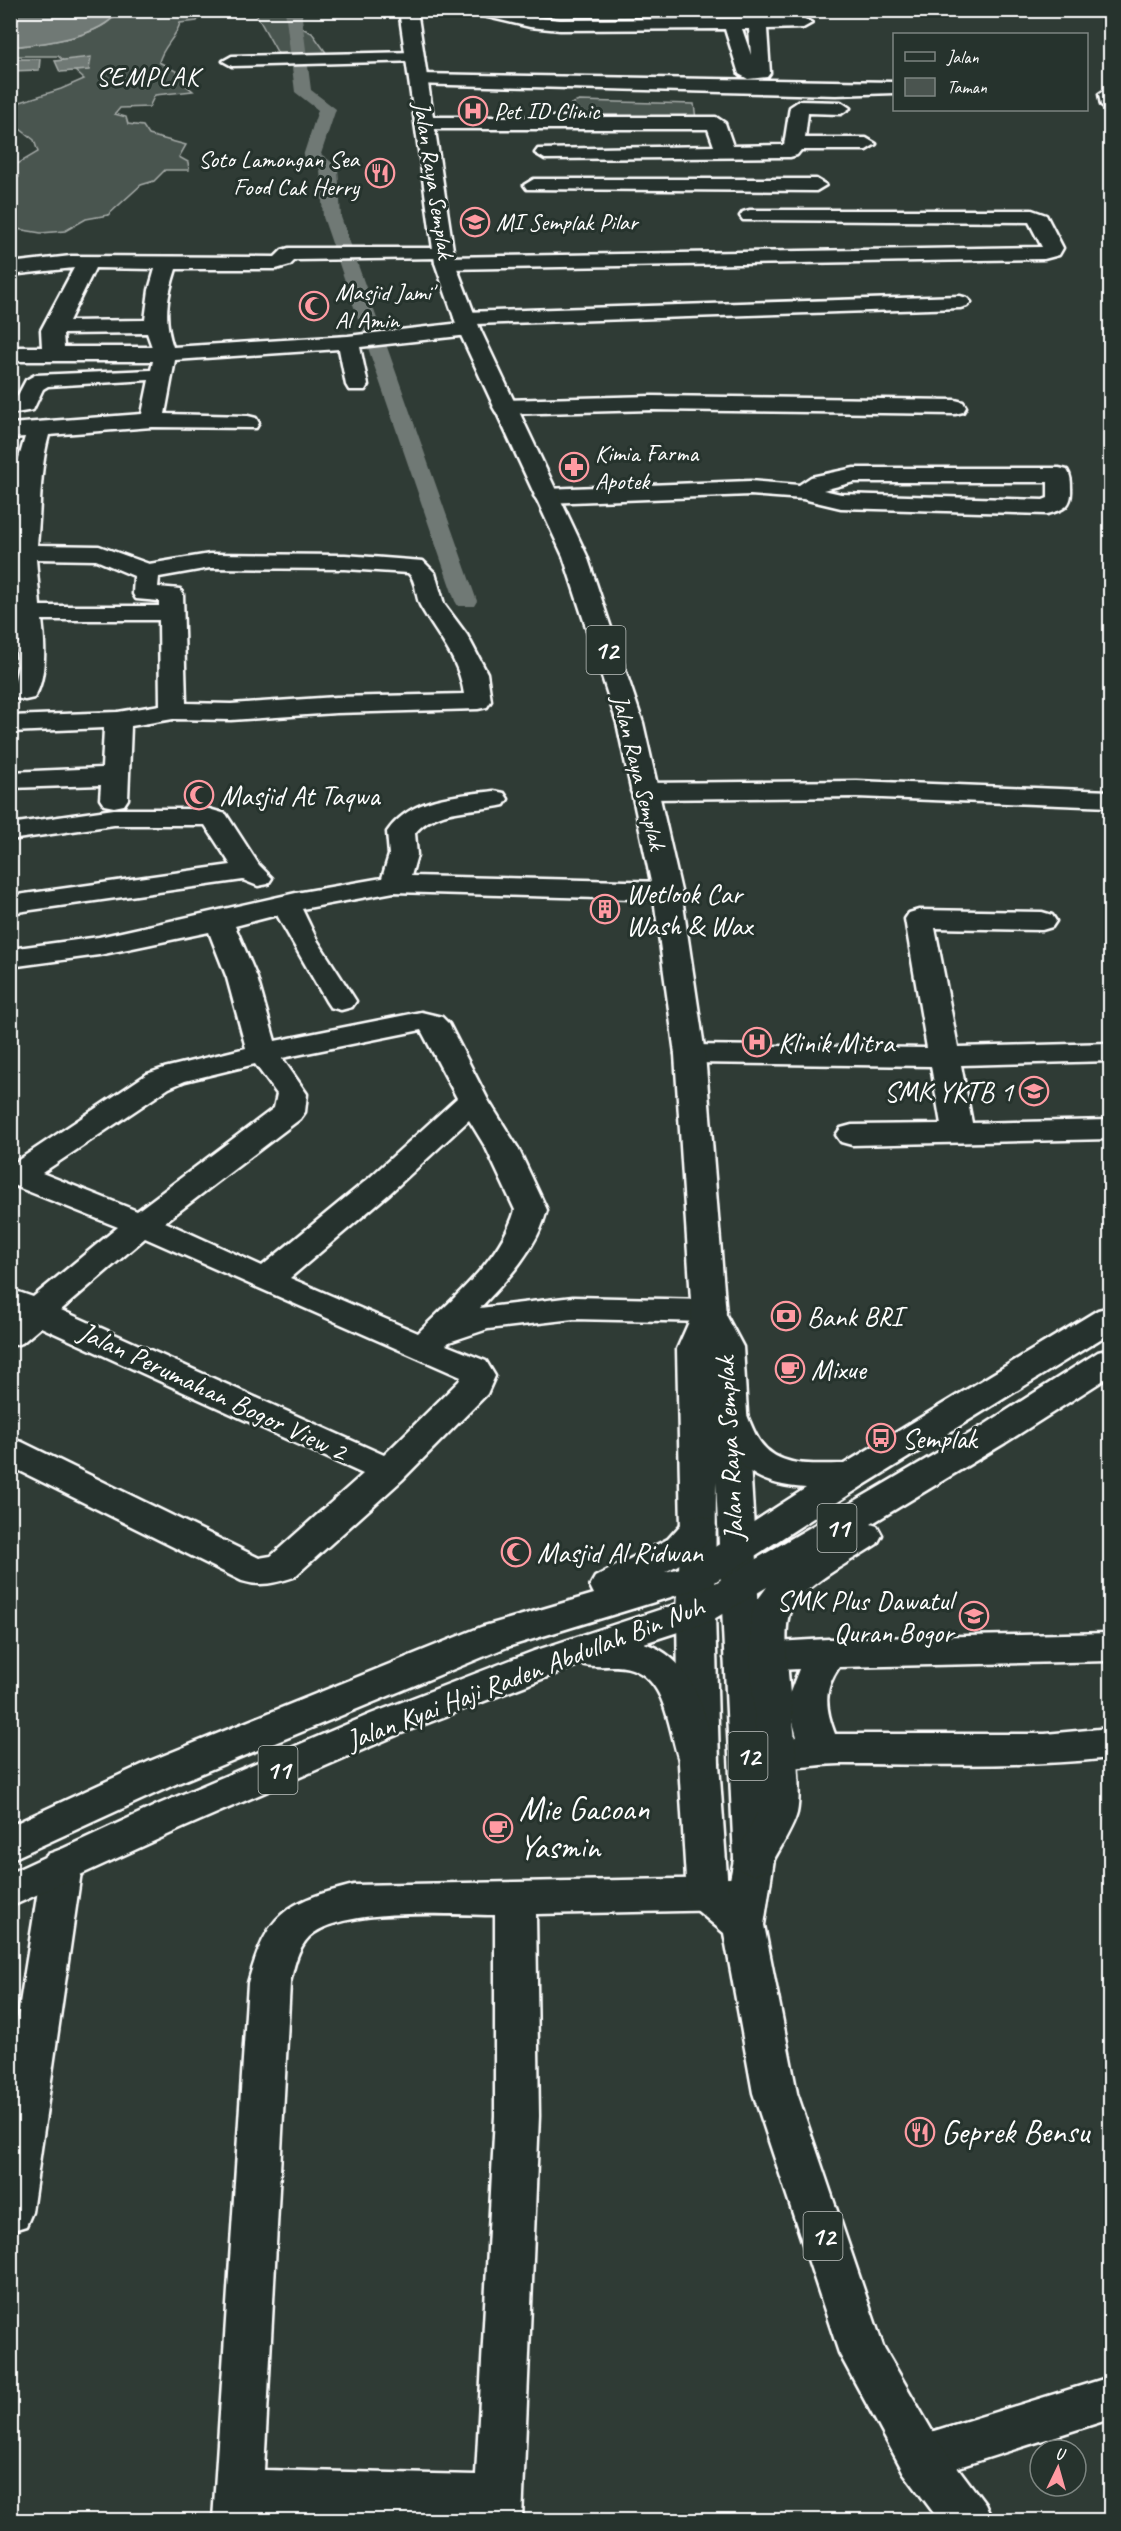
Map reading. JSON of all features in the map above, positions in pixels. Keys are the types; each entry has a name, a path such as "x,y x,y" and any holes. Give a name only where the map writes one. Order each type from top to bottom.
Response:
{"main road":[{"path":"481,10 501,13 530,22 560,25 803,24"},
{"name":"Jalan Raya Semplak","path":"409,11 444,257 467,324 575,556 630,723 667,891 690,1054 709,1313 726,1347 736,1569"},
{"path":"732,24 748,74 755,75 761,73 758,24"},
{"path":"232,61 311,60 417,69 893,88"},
{"path":"567,123 569,101 704,103 713,106 725,151"},
{"path":"545,153 790,151 795,144 799,105 862,108"},
{"path":"425,123 716,123"},
{"path":"795,144 866,144"},
{"path":"534,185 816,185"},
{"path":"746,186 750,216 750,258"},
{"path":"10,269 55,263 276,263 284,261 289,254 325,255 360,251 444,257 750,258 1044,253 1052,251 1053,248 1039,219 1032,216 750,216"},
{"path":"53,353 52,330 56,328 87,263"},
{"path":"152,420 163,364 155,326 159,290 167,264"},
{"path":"10,407 25,405 34,384 50,378 350,342 467,324 960,302"},
{"path":"56,328 155,326"},
{"path":"350,342 357,385"},
{"path":"10,354 53,353 163,364"},
{"path":"504,407 652,403 955,407"},
{"path":"10,431 152,420 248,423"},
{"path":"25,692 31,666 20,647 32,642 28,613 17,581 17,553 29,506 29,465 39,428"},
{"path":"546,496 750,489 803,492 841,501 884,503 1047,507 1060,501 1059,475 854,475 819,482 803,492"},
{"path":"10,724 118,720 173,711 231,712 336,705 478,701 474,673 454,635 432,605 423,573 414,566 345,561 327,564 210,561 147,572 99,553 17,553"},
{"path":"147,572 145,594 171,594 173,711"},
{"path":"28,613 172,613"},
{"path":"114,817 118,720"},
{"path":"10,780 114,776"},
{"path":"645,790 857,789 1110,799"},
{"path":"394,884 402,855 401,832 412,818 430,810 494,799"},
{"path":"10,832 114,817 209,817 216,820 253,874 252,890 283,905 341,1001"},
{"path":"10,904 253,874"},
{"path":"10,958 99,946 283,905 394,884 667,891"},
{"path":"958,1132 946,1055 917,910 1042,921"},
{"name":"Jalan Perumahan Bogor View 2","path":"10,1335 24,1305 141,1224 289,1112 291,1094 262,1053 242,978 219,921"},
{"name":"Jalan Perumahan Bogor View 2","path":"14,1174 158,1081 175,1074 262,1053 421,1021 431,1023 438,1030 473,1100 501,1148 531,1210 530,1219 509,1254 430,1341"},
{"path":"690,1054 843,1057 1110,1052"},
{"path":"266,1280 379,1186 473,1100"},
{"path":"852,1135 1110,1130"},
{"name":"Jalan Perumahan Bogor View 2","path":"10,1451 255,1572 281,1568 388,1471 475,1386 478,1376 474,1369 430,1341 266,1280 141,1224 14,1174"},
{"name":"Jalan Perumahan Bogor View 2","path":"24,1305 388,1471"},
{"path":"430,1341 485,1318 573,1308 709,1313"},
{"name":"Jalan Raya Semplak","path":"697,1594 699,1528 694,1348 709,1313"},
{"name":"Jalan Kyai Haji Raden Abdullah Bin Nuh","path":"736,1569 851,1476 1110,1318"},
{"name":"Jalan Kyai Haji Raden Abdullah Bin Nuh","path":"10,1891 171,1816 385,1724 547,1661 697,1594 736,1569 993,1435 1110,1360"},
{"name":"12","path":"729,1412 748,1451 760,1464 785,1473 851,1476"},
{"path":"516,1899 517,2116 498,2509 239,2506 269,1983 284,1938 298,1920 323,1908 354,1901 707,1896 748,1892 777,1813 777,1754 756,1657 775,1602 791,1584 943,1483 993,1435"},
{"path":"494,1637 634,1574 681,1548 699,1528"},
{"name":"12","path":"736,1569 756,1657 748,1892 775,2093 862,2353 921,2457 969,2520"},
{"name":"12","path":"697,1594 699,1764 707,1896"},
{"name":"Jalan Kyai Haji Raden Abdullah Bin Nuh","path":"10,1844 164,1772 494,1637 697,1594"},
{"path":"756,1657 828,1653 1110,1647"},
{"name":"12","path":"547,1661 609,1652 634,1654 654,1661 673,1680 699,1764"},
{"path":"821,1749 806,1709 810,1679 828,1653"},
{"path":"777,1754 821,1749 1045,1749 1110,1743"},
{"path":"10,2212 62,1865"},
{"path":"921,2457 1110,2398"}],"green space":[{"path":"303,10 298,26 312,33 330,58 280,57 256,14 202,11 197,21 180,23 159,62 181,74 183,83 193,91 155,95 149,107 120,108 115,114 126,117 128,124 143,126 149,135 186,145 179,157 188,162 189,170 165,170 154,181 141,185 108,215 86,219 65,231 41,233 11,228 10,182 19,177 14,166 38,152 34,140 11,122 11,105 84,79 58,56 11,56 11,47 69,38 85,33 99,28 118,11"},
{"path":"579,101 694,104 696,119 573,119 571,104"}],"shaded area":[{"path":"27,10 118,11 99,28 85,33 69,38 11,47 11,15"},
{"path":"91,57 89,70 60,72 55,61"},
{"path":"11,59 40,59 39,70 11,71"}],"waterway":[{"path":"293,10 303,92 327,109 312,156 329,167 332,217 466,601"}],"place":[{"name":"Pet ID Clinic","path":"473,111"},
{"name":"Soto Lamongan Sea Food Cak Herry","path":"380,173"},
{"name":"MI Semplak Pilar","path":"475,222"},
{"name":"Masjid Jami' Al Amin","path":"314,306"},
{"name":"Kimia Farma Apotek","path":"574,467"},
{"name":"Masjid At Taqwa","path":"199,795"},
{"name":"Wetlook Car Wash & Wax","path":"605,909"},
{"name":"Klinik Mitra","path":"757,1042"},
{"name":"SMK YKTB 1","path":"1034,1091"},
{"name":"Bank BRI","path":"786,1316"},
{"name":"Mixue","path":"790,1369"},
{"name":"Semplak","path":"881,1438"},
{"name":"Masjid Al Ridwan","path":"516,1552"},
{"name":"SMK Plus Dawatul Quran Bogor","path":"974,1616"},
{"name":"Mie Gacoan Yasmin","path":"498,1828"},
{"name":"Geprek Bensu","path":"920,2132"}],"district":[{"name":"SEMPLAK","path":"148,76"}]}
